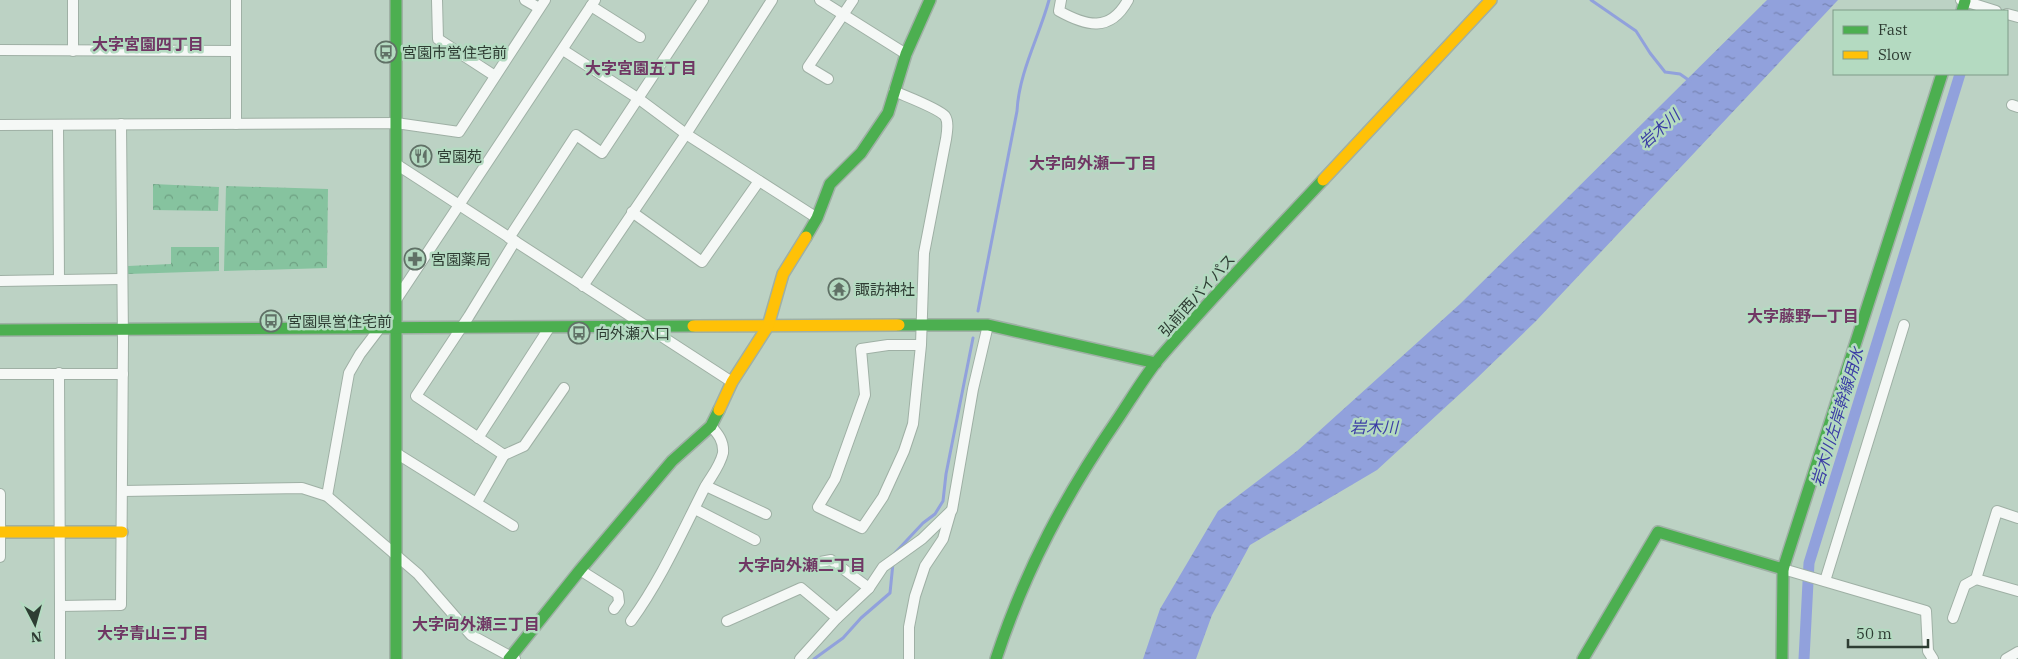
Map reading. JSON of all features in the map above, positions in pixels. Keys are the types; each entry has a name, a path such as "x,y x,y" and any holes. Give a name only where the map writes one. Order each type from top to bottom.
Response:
{"street":[{"path":"72,51 73,0"},
{"path":"236,0 236,124"},
{"path":"396,0 396,659"},
{"path":"437,0 438,39 495,76"},
{"path":"0,125 396,124 459,132 542,4 525,0"},
{"path":"504,455 416,396 460,328 576,135 602,153 703,0"},
{"path":"583,286 686,134 772,0"},
{"path":"820,0 906,54"},
{"path":"828,79 808,66 853,0"},
{"path":"123,490 302,488 327,496 418,574 471,635 511,658 580,570 672,460 711,426 732,382 768,326 783,274 817,218 830,184 861,153 888,113 906,54 930,0"},
{"path":"1061,0 1059,10 1078,21 1092,24 1104,22 1122,11 1128,0"},
{"name":"弘前西バイパス","path":"996,659 1009,620 1056,516 1085,466 1156,363 1216,294 1491,0"},
{"path":"396,301 593,3 640,37"},
{"path":"0,50 236,51"},
{"path":"563,50 639,99 686,134 817,218"},
{"path":"1782,659 1783,569 1942,75"},
{"path":"894,91 945,116 947,123 946,139 924,253 920,325 921,345 913,424 904,451 883,497 862,528 818,507 834,480 865,395 861,349 888,345 921,345"},
{"path":"60,606 121,606 123,330 121,124"},
{"path":"58,125 59,280"},
{"path":"396,164 732,382"},
{"path":"632,212 702,262 759,181"},
{"path":"0,281 122,279"},
{"path":"0,330 988,325 1156,363"},
{"path":"909,659 909,627 916,596 925,566 943,539 952,510 973,389 988,325"},
{"path":"1820,580 1904,325"},
{"path":"478,438 549,328"},
{"path":"327,496 349,373 360,354 379,329"},
{"path":"59,373 60,659"},
{"path":"0,374 123,374"},
{"path":"477,502 504,455 524,446 564,388"},
{"path":"631,621 645,603 718,466 723,452 723,442 711,426"},
{"path":"396,453 513,526"},
{"path":"706,486 766,514"},
{"path":"0,494 0,557"},
{"path":"695,509 755,540"},
{"path":"800,659 837,618 869,588 882,567 899,557 922,539 952,510"},
{"path":"1976,579 1997,512 2018,518"},
{"path":"0,532 122,532"},
{"path":"1583,659 1658,532 1926,611 1928,651 1933,659"},
{"path":"810,564 831,560 869,588"},
{"path":"580,570 618,594 619,602 614,609"},
{"path":"1953,618 1964,585 1976,579 2018,592"},
{"path":"727,621 801,588 837,618"},
{"path":"2006,659 2018,652"}],"green space":[{"path":"153,184 219,187 218,211 153,210"},
{"path":"226,186 328,189 327,268 224,271"},
{"path":"171,247 219,247 219,271 128,274 128,266 171,264"}],"water":[{"name":"岩木川","path":"1767,0 1838,0 1536,321 1475,380 1377,470 1250,545 1212,615 1196,659 1143,659 1160,609 1218,511 1297,451 1460,304"}],"waterway":[{"path":"978,311 1021,82 1049,0"},
{"path":"1591,0 1636,31 1665,72 1680,74 1690,81"},
{"name":"岩木川左岸幹線用水","path":"1804,659 1809,563 1960,75"},
{"path":"894,554 923,523 935,514 943,501 946,474 973,338"},
{"path":"814,659 843,638 861,618 890,593 893,563"}],"traffic: fast":[{"path":"396,0 396,659"},
{"path":"806,237 817,218 830,184 861,153 888,113 906,54 930,0"},
{"path":"1962,10 1965,1"},
{"path":"1782,659 1783,569 1942,75"},
{"path":"996,659 1020,594 1048,534 1064,504 1142,382 1157,361 1197,315 1323,180"},
{"path":"899,325 988,325 1156,363"},
{"path":"0,330 693,326"},
{"path":"509,659 580,570 672,461 711,426 719,410"},
{"path":"1583,659 1658,532 1783,569"}],"traffic: slow":[{"path":"1323,180 1491,0"},
{"path":"719,410 732,382 768,326 783,274 806,237"},
{"path":"693,326 899,325"},
{"path":"0,532 122,532"}],"place":[{"name":"宮園市営住宅前","path":"386,52"},
{"name":"宮園苑","path":"421,156"},
{"name":"宮園薬局","path":"415,259"},
{"name":"諏訪神社","path":"839,289"},
{"name":"宮園県営住宅前","path":"271,321"},
{"name":"向外瀬入口","path":"579,333"}],"district":[{"name":"大字宮園四丁目","path":"148,44"},
{"name":"大字宮園五丁目","path":"641,68"},
{"name":"大字向外瀬一丁目","path":"1093,163"},
{"name":"大字藤野一丁目","path":"1803,316"},
{"name":"大字向外瀬二丁目","path":"802,565"},
{"name":"大字向外瀬三丁目","path":"476,624"},
{"name":"大字青山三丁目","path":"153,633"}]}
